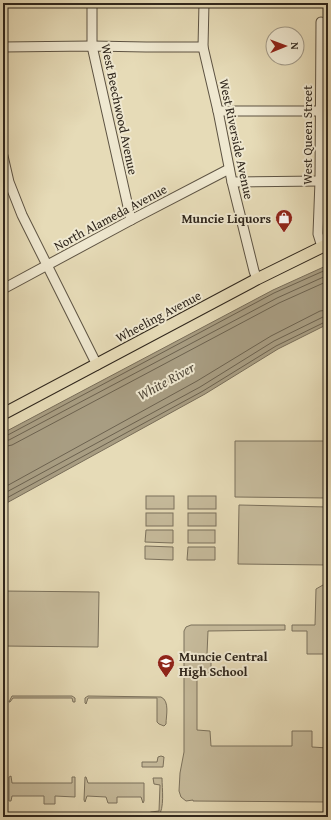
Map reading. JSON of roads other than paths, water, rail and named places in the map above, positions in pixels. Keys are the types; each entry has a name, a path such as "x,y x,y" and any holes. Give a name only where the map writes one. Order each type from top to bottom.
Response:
{"main road":[{"name":"Wheeling Avenue","path":"3,414 257,279 325,245"}],"street":[{"name":"West Beechwood Avenue","path":"92,3 92,46 131,220"},
{"name":"West Riverside Avenue","path":"204,3 204,47 229,169 257,279"},
{"name":"West Queen Street","path":"321,22 324,111 318,234 325,245"},
{"path":"3,47 204,47"},
{"path":"218,111 324,111"},
{"path":"3,156 9,182 22,215 97,365"},
{"name":"North Alameda Avenue","path":"3,289 229,169"},
{"path":"232,182 320,181"}],"water":[{"name":"White River","path":"328,265 328,324 278,349 205,394 3,505 3,433 273,290"}],"place":[{"name":"Muncie Liquors","path":"284,233"},
{"name":"Muncie Central High School","path":"166,678"}]}
